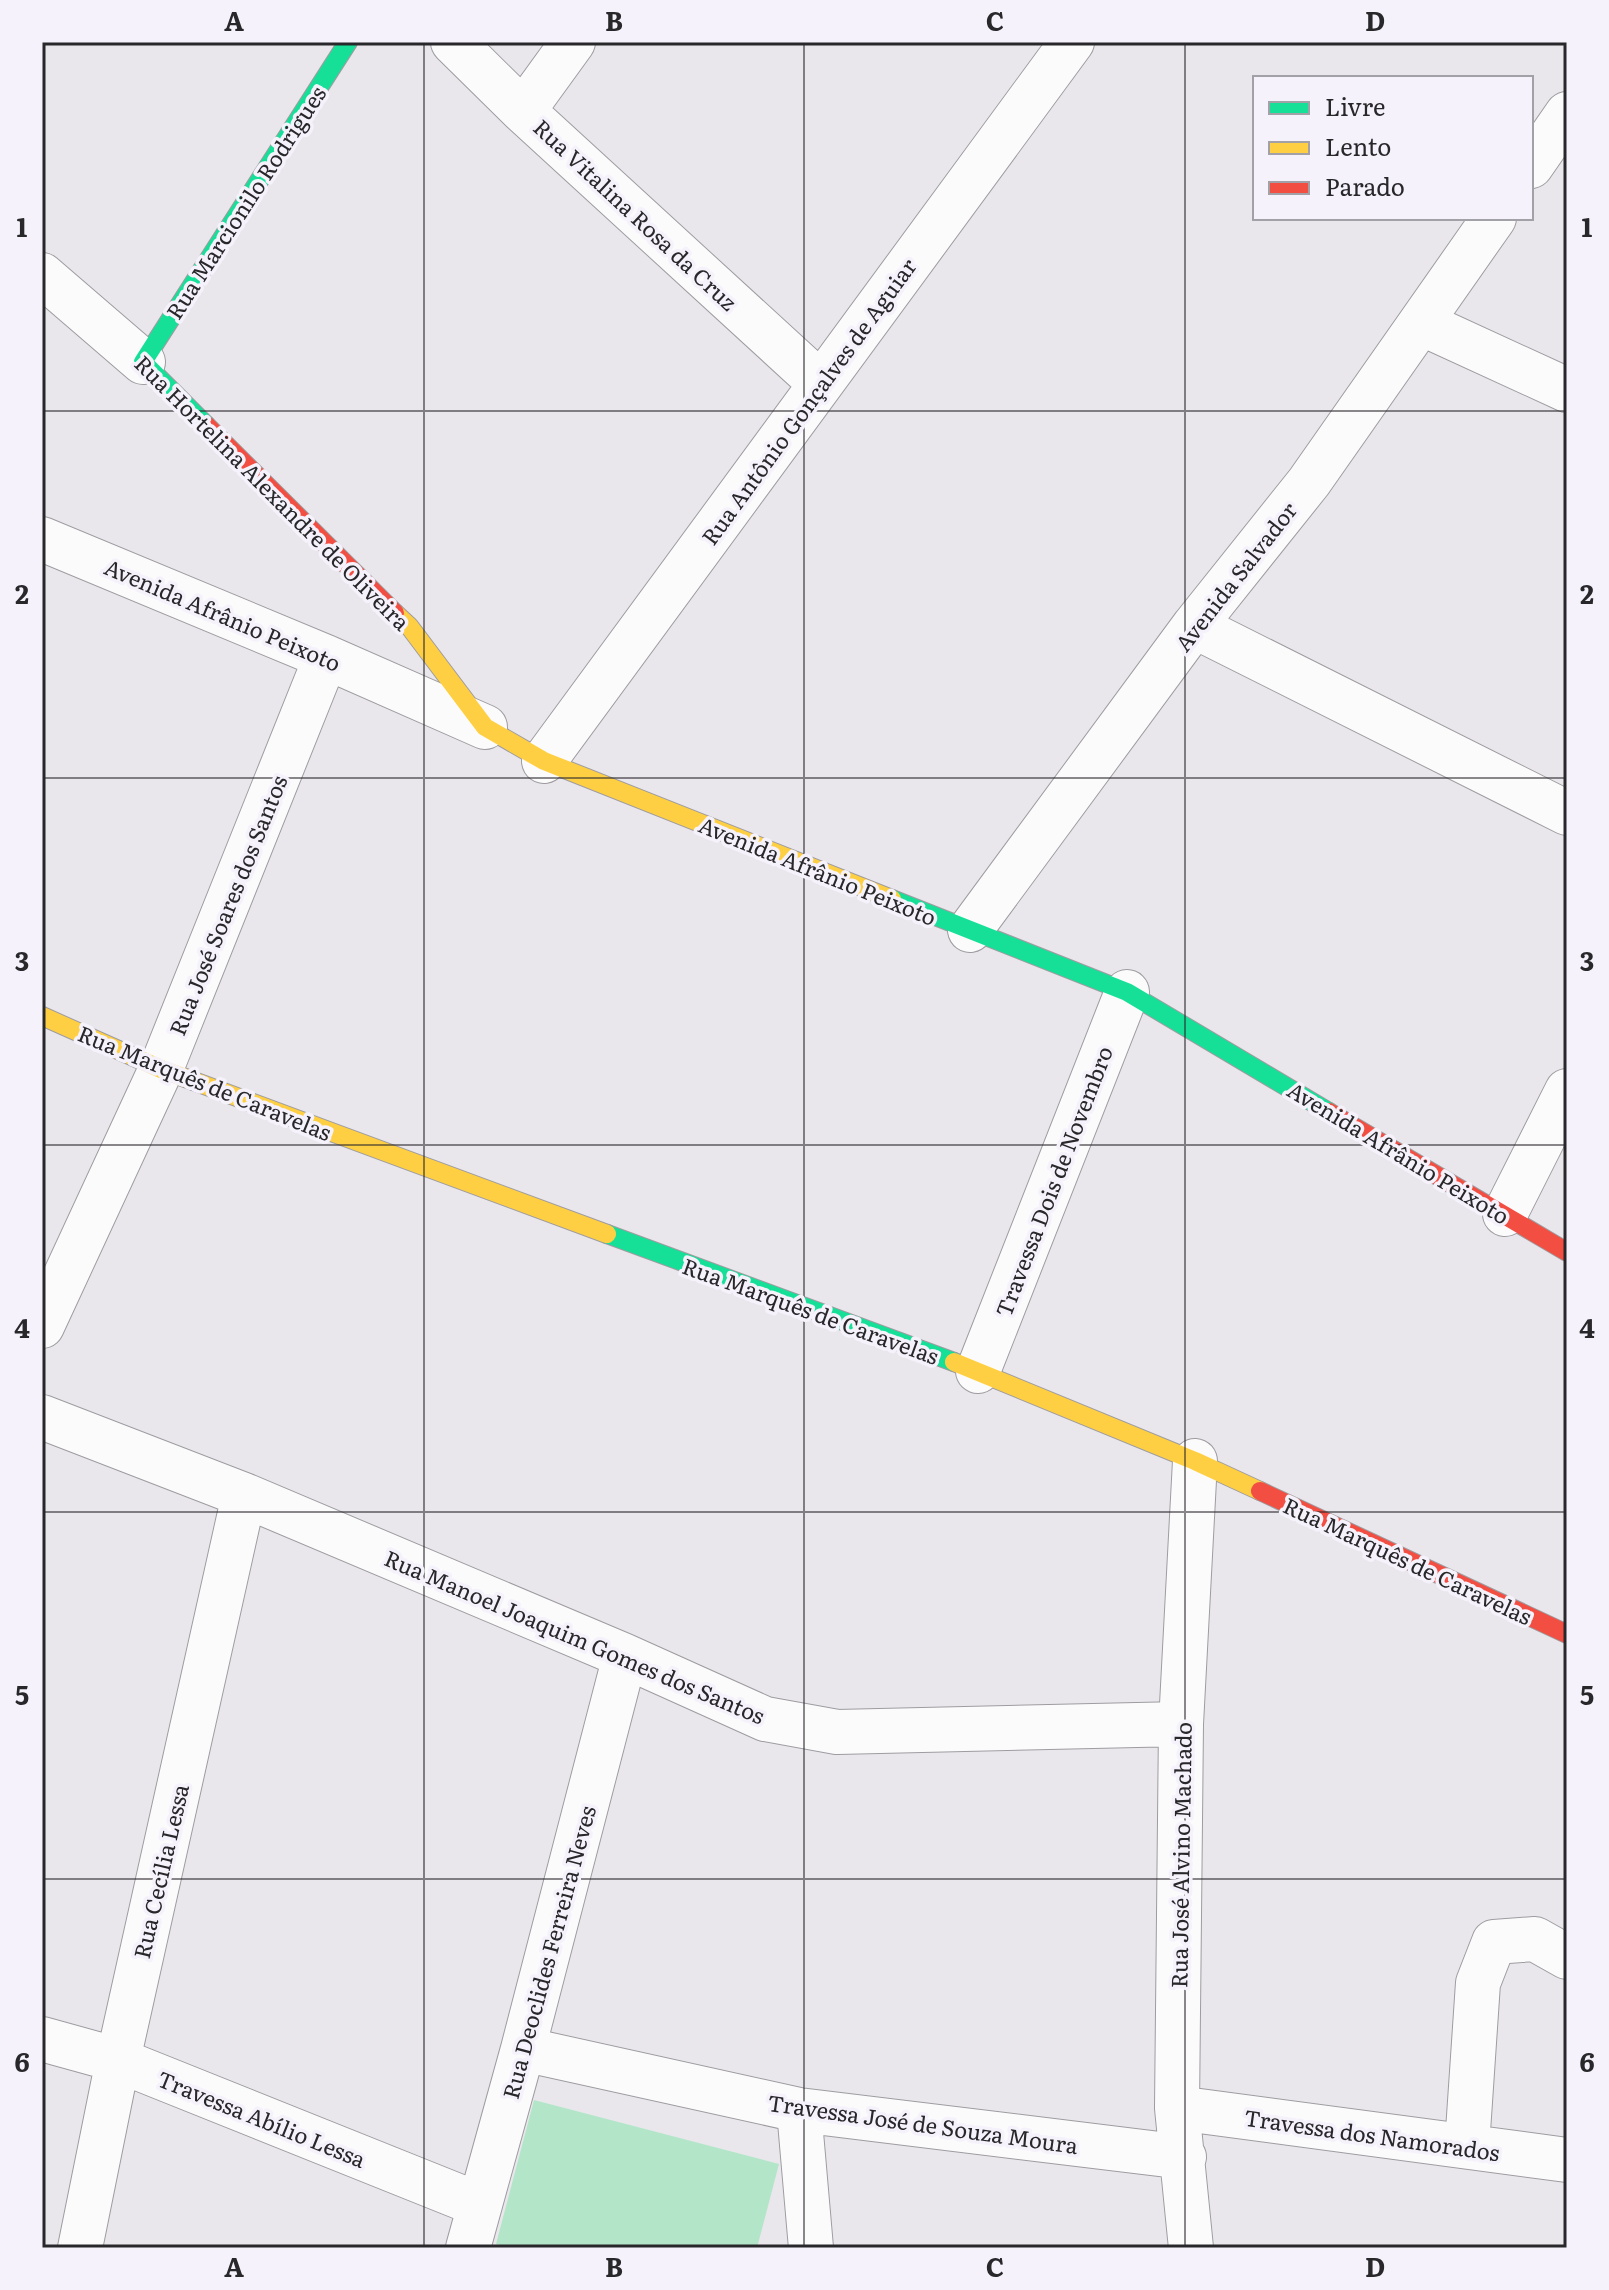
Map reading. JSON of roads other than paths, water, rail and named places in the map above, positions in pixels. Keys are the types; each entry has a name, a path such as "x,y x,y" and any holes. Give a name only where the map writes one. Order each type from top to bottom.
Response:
{"street":[{"name":"Rua Marcionilo Rodrigues","path":"143,362 348,42"},
{"name":"Rua Vitalina Rosa da Cruz","path":"453,42 523,111 821,384"},
{"path":"523,111 573,42"},
{"name":"Rua Antônio Gonçalves de Aguiar","path":"544,761 1072,42"},
{"path":"1533,163 1567,114"},
{"name":"Avenida Salvador","path":"970,930 1194,626 1309,482 1493,220"},
{"name":"Rua Hortelina Alexandre de Oliveira","path":"42,275 143,362 409,626 485,727"},
{"path":"1421,323 1567,390"},
{"name":"Avenida Afrânio Peixoto","path":"42,539 485,727 544,761 1127,992 1567,1252"},
{"path":"1194,626 1567,813"},
{"name":"Rua José Soares dos Santos","path":"42,1326 161,1069 326,657"},
{"name":"Travessa Dois de Novembro","path":"978,1371 1127,992"},
{"name":"Rua Marquês de Caravelas","path":"42,1016 161,1069 978,1371 1195,1461 1567,1634"},
{"path":"1505,1214 1567,1091"},
{"name":"Rua Manoel Joaquim Gomes dos Santos","path":"42,1417 244,1495 625,1656 765,1719 837,1732 1181,1724"},
{"name":"Rua José Alvino Machado","path":"1191,2248 1177,2108 1181,1724 1195,1461"},
{"name":"Rua Cecília Lessa","path":"80,2248 118,2060 244,1495"},
{"name":"Rua Deoclides Ferreira Neves","path":"468,2248 625,1656"},
{"path":"1467,2146 1478,1983 1494,1942 1535,1939 1567,1957"},
{"name":"Travessa Abílio Lessa","path":"42,2039 118,2060 480,2205"},
{"name":"Travessa José de Souza Moura","path":"523,2049 799,2110 1184,2157"},
{"name":"Travessa dos Namorados","path":"1177,2108 1567,2160"},
{"path":"799,2110 811,2248"}]}
